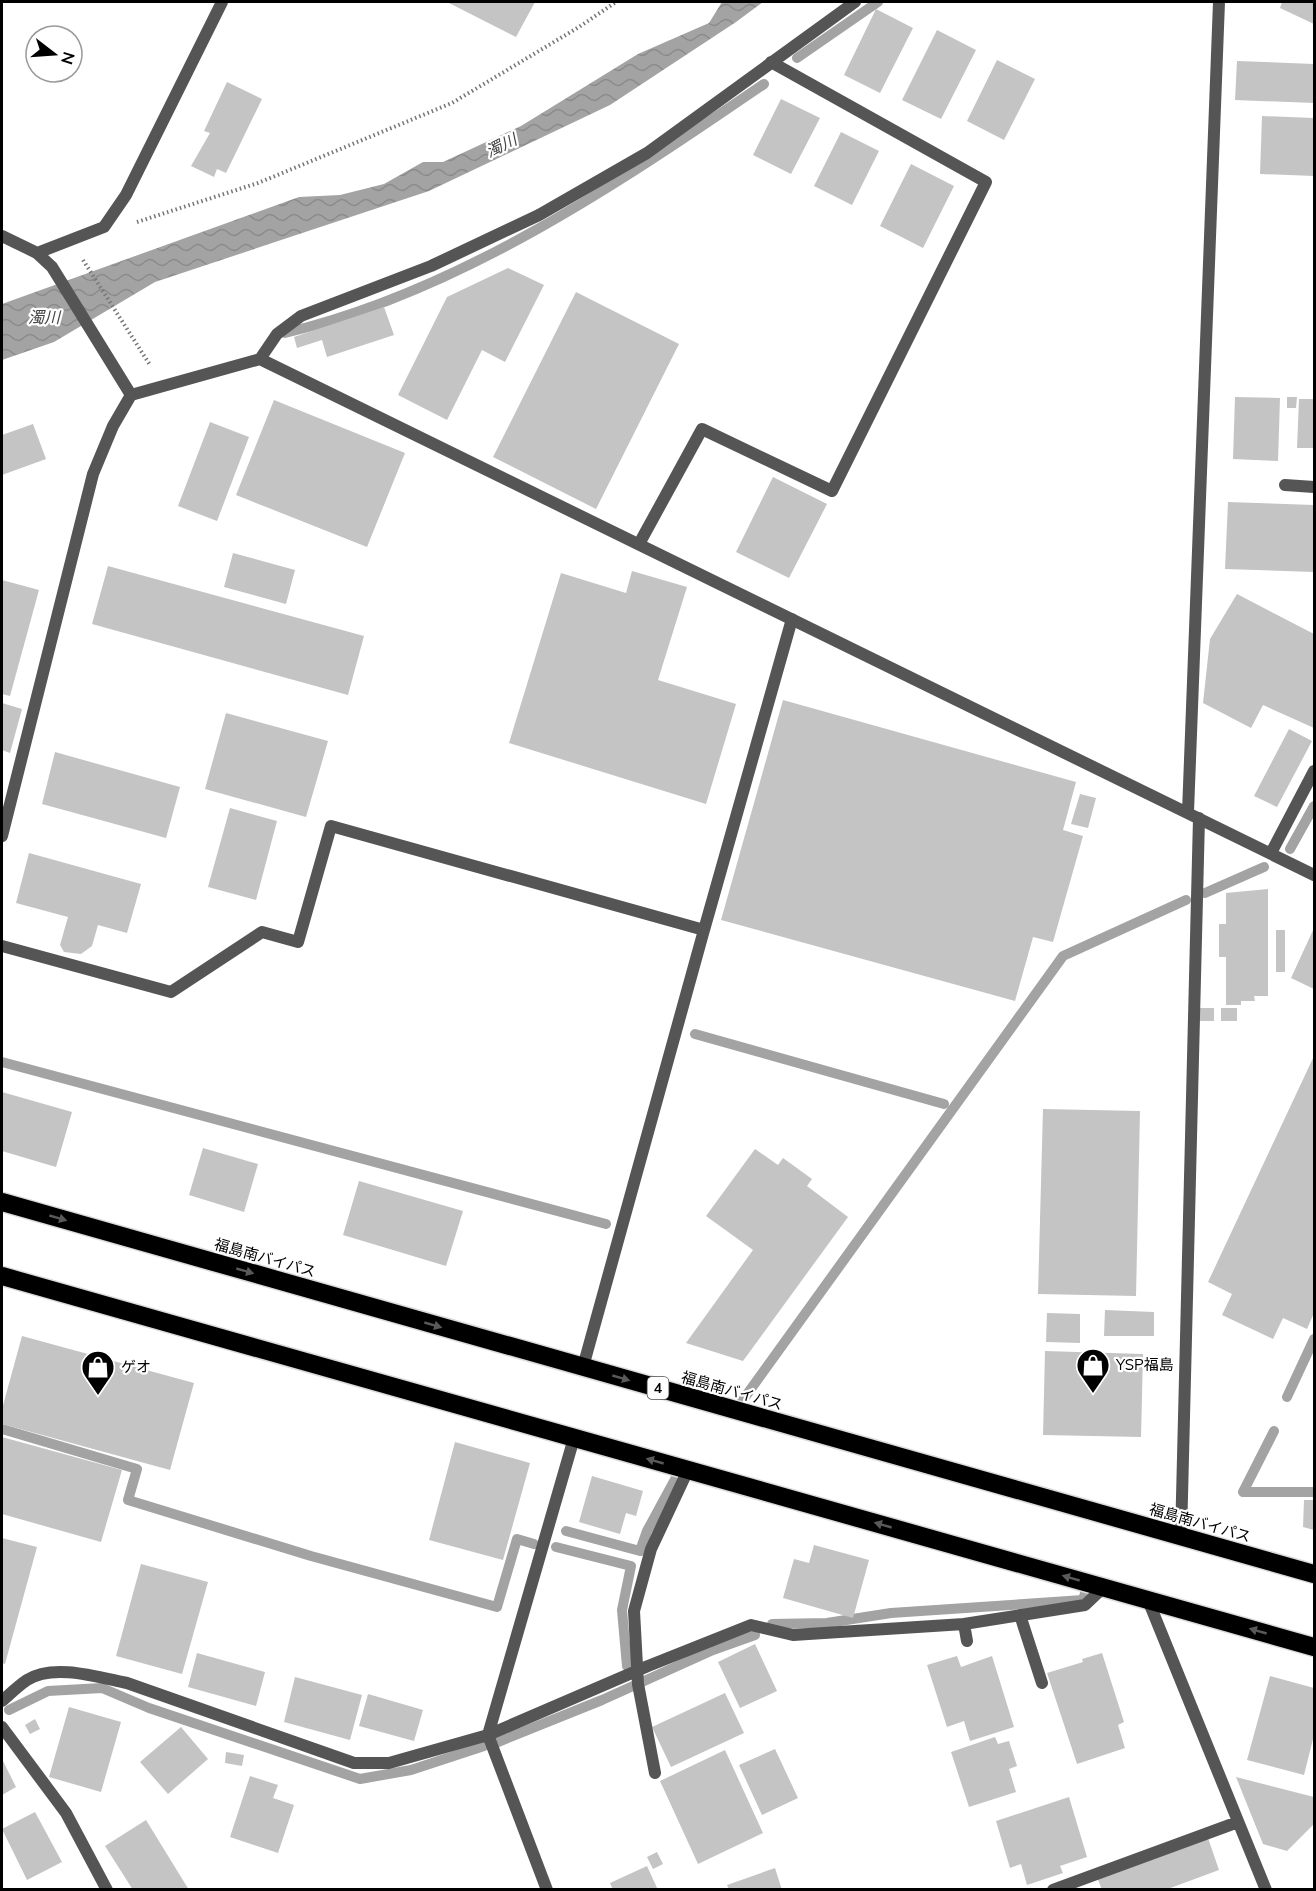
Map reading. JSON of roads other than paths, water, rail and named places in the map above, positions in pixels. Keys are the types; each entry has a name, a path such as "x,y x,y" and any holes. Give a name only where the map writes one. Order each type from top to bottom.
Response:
{"highway":[{"name":"福島南バイパス","path":"2,1202 1314,1574"},
{"path":"2,1276 1314,1647"}],"street":[{"path":"37,253 104,227 126,195 222,2"},
{"path":"2,836 93,474 113,426 131,395 260,359 277,334 301,316 431,266 539,215 647,153 855,2"},
{"path":"1181,1537 1194,815 1219,2"},
{"path":"639,544 702,429 832,491 986,182 771,62"},
{"path":"2,236 37,253 52,267 131,395"},
{"path":"260,359 1314,875"},
{"path":"1286,485 1314,487"},
{"path":"583,1367 792,618"},
{"path":"1271,853 1314,771"},
{"path":"2,946 171,992 262,932 298,942 331,826 704,930"},
{"path":"547,1890 488,1735 574,1438"},
{"path":"655,1773 637,1670 634,1611 640,1583 664,1516 688,1470"},
{"path":"2,1701 28,1679 50,1673 95,1676 127,1683 354,1763 389,1763 488,1735 637,1670 751,1625 793,1635 964,1624 1085,1605 1104,1587"},
{"path":"1148,1600 1266,1890"},
{"path":"1020,1615 1042,1683"},
{"path":"964,1624 967,1641"},
{"path":"2,1727 66,1813 107,1890"},
{"path":"1053,1890 1238,1822"}],"water":[{"name":"濁川","path":"722,2 763,2 610,105 429,191 155,282 54,342 2,360 2,304 299,197 340,195 384,184 423,162 443,162 521,126 638,54 709,23"}],"waterway":[{"path":"797,58 878,2"},
{"path":"285,333 349,315 412,291 474,263 594,196 764,84"},
{"path":"1290,849 1314,806"},
{"path":"1205,893 1264,867"},
{"path":"740,1404 1063,956 1186,900"},
{"path":"695,1034 944,1104"},
{"path":"2,1062 606,1224"},
{"path":"1287,1397 1314,1339"},
{"path":"2,1429 137,1469 128,1500 311,1556 497,1607 517,1539 534,1544"},
{"path":"1274,1431 1243,1492 1314,1492"},
{"path":"566,1531 640,1551 647,1531 678,1474"},
{"path":"556,1547 631,1566 622,1610 627,1666"},
{"path":"772,1624 827,1623 891,1613 1083,1600 1087,1586"},
{"path":"498,1742 602,1700 713,1650 755,1635"},
{"path":"9,1710 48,1691 102,1688 149,1708 360,1779 411,1770 484,1746"}],"place":[{"name":"YSP福島","path":"1093,1394"},
{"name":"ゲオ","path":"98,1396"}]}
